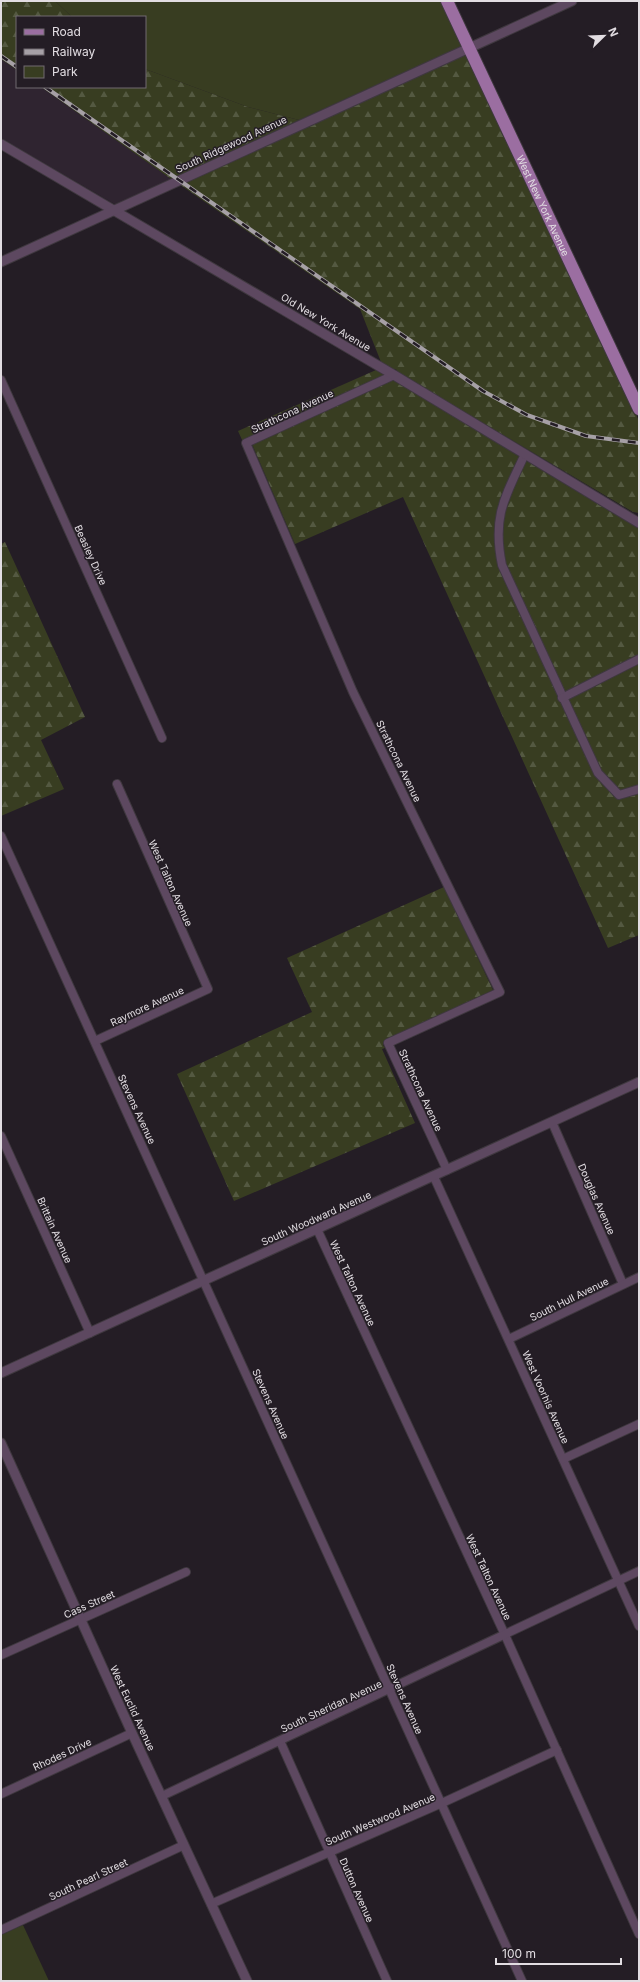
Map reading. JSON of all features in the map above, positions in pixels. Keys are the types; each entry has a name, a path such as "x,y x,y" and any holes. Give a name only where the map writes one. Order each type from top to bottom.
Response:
{"main road":[{"name":"West New York Avenue","path":"447,1 470,47 639,409"}],"street":[{"name":"South Ridgewood Avenue","path":"1,262 572,1"},
{"name":"Old New York Avenue","path":"1,144 116,210 525,454 635,517 639,523"},
{"name":"Strathcona Avenue","path":"394,375 246,442 354,692 500,992 388,1043 447,1170"},
{"name":"Beasley Drive","path":"1,380 162,738"},
{"path":"525,454 503,500 498,542 505,572 598,773 619,795 639,789"},
{"path":"562,698 639,659"},
{"name":"West Talton Avenue","path":"117,784 208,989"},
{"name":"Stevens Avenue","path":"1,836 522,1981"},
{"name":"Raymore Avenue","path":"95,1041 208,989"},
{"name":"South Woodward Avenue","path":"1,1373 434,1177 639,1082"},
{"name":"Douglas Avenue","path":"552,1122 623,1284"},
{"name":"Brittain Avenue","path":"1,1136 90,1333"},
{"name":"West Voorhis Avenue","path":"434,1177 639,1626"},
{"name":"West Talton Avenue","path":"317,1229 505,1634 639,1934"},
{"name":"South Hull Avenue","path":"509,1339 639,1276"},
{"path":"563,1459 639,1424"},
{"name":"West Euclid Avenue","path":"1,1443 132,1733 247,1981"},
{"name":"South Sheridan Avenue","path":"162,1796 639,1571"},
{"name":"Cass Street","path":"1,1655 80,1618 186,1572"},
{"name":"Rhodes Drive","path":"1,1794 132,1733"},
{"name":"Dutton Avenue","path":"280,1741 387,1981"},
{"name":"South Westwood Avenue","path":"211,1904 442,1803 557,1750"},
{"name":"South Pearl Street","path":"1,1930 184,1845"}],"shaded area":[{"path":"1,59 16,69 16,88 42,88 171,179 116,205 1,138"}],"green space":[{"path":"1,1 55,1 71,16 16,16 16,69 1,59"},
{"path":"55,1 442,1 464,45 299,120 248,107 146,69 146,16 71,16"},
{"path":"468,53 639,421 639,513 633,512 397,372 396,369 394,370 381,362 360,309 179,184"},
{"path":"146,69 248,107 299,120 171,179 42,88 146,88"},
{"path":"376,370 384,375 245,439 243,442 238,431"},
{"path":"393,380 639,529 639,935 608,948 403,497 295,544 252,444"},
{"path":"5,542 85,717 41,740 64,789 1,816 1,544"},
{"path":"444,887 493,990 386,1040 383,1045 385,1048 382,1049 415,1123 234,1201 177,1074 312,1012 287,958"},
{"path":"23,1925 49,1981 1,1981 1,1935"}],"railway":[{"path":"1,56 16,66"},
{"path":"46,88 483,391 527,415 586,436 639,443"}]}
